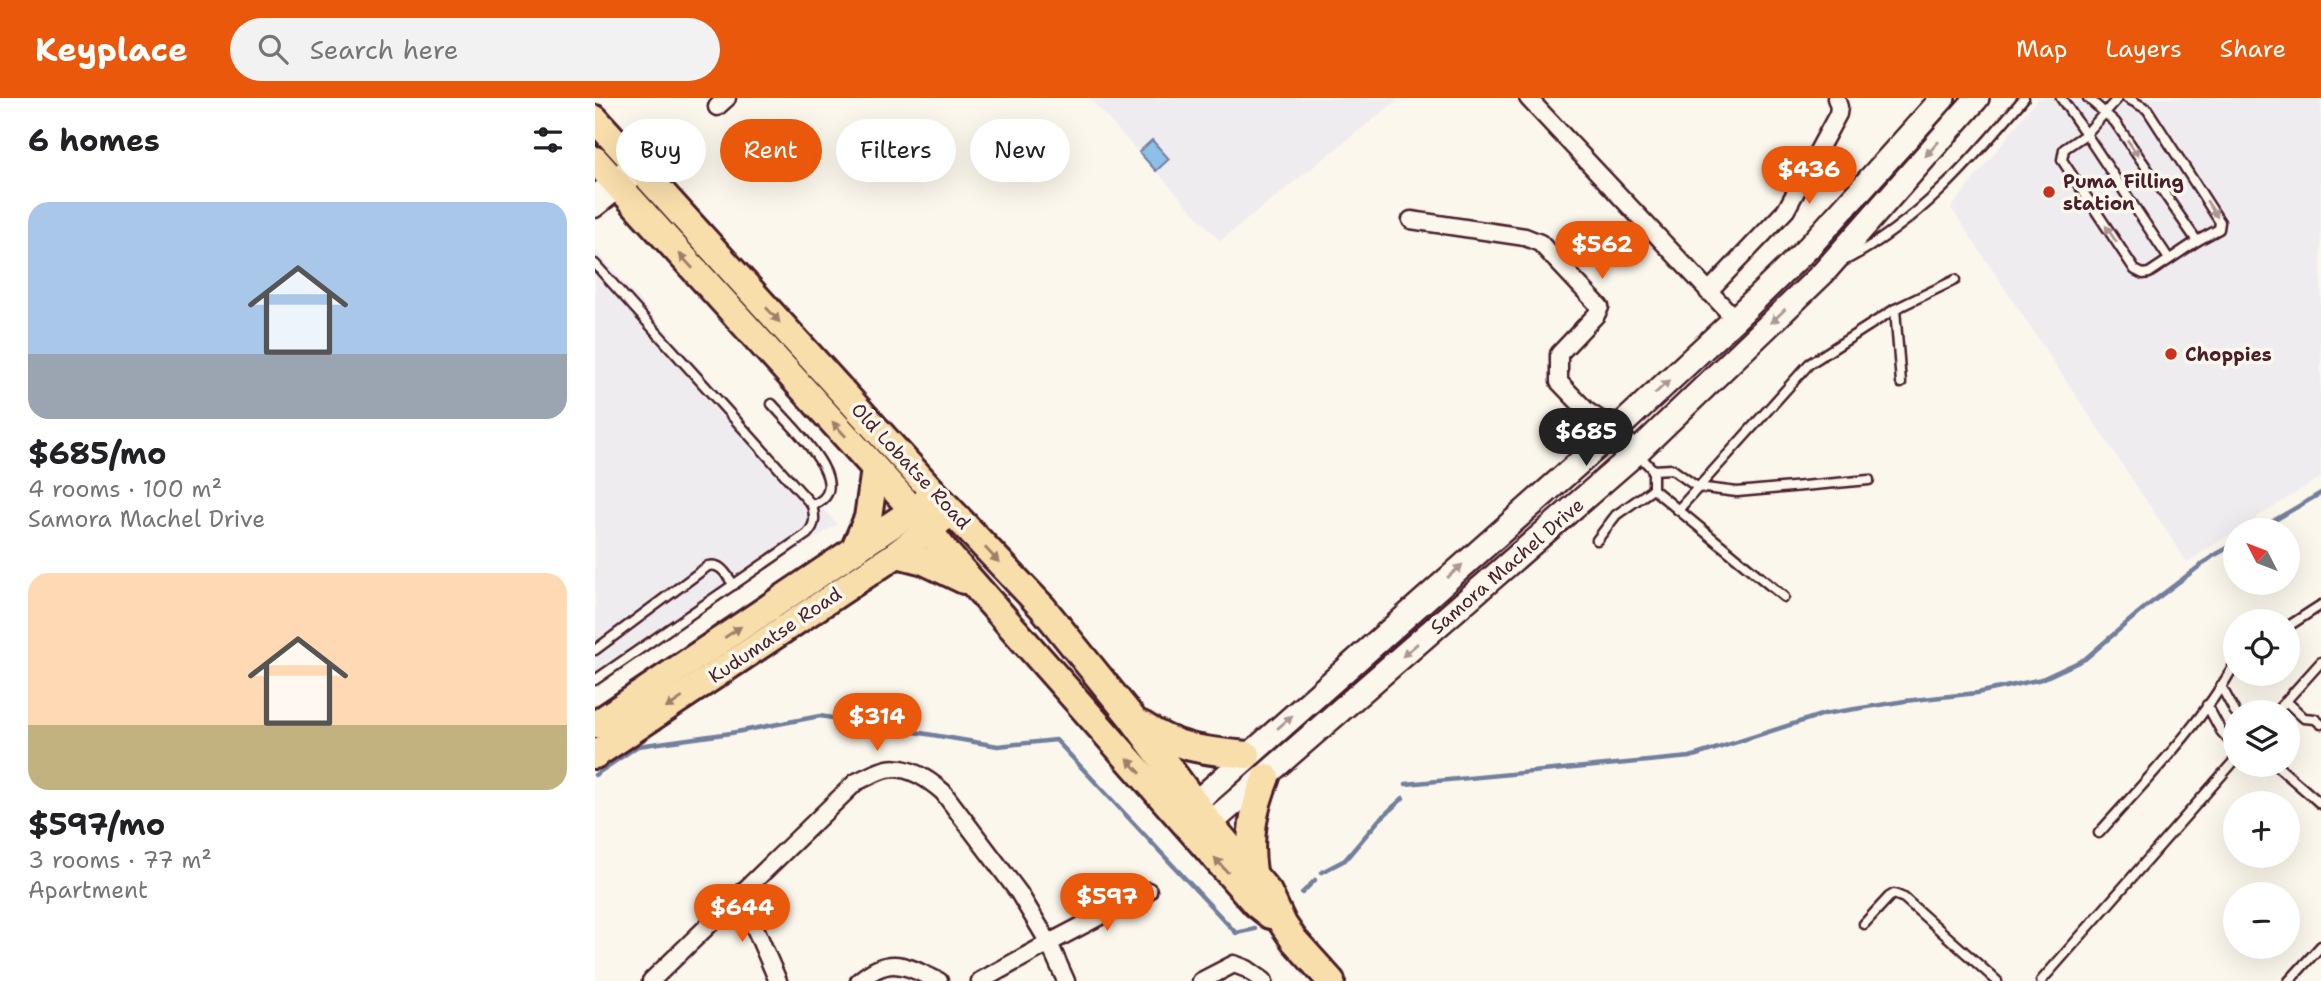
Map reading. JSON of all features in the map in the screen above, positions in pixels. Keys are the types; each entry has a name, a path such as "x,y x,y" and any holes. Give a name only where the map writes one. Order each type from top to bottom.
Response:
{"main road":[{"name":"Samora Machel Drive","path":"1195,821 1247,755 1616,430 1735,319 1808,248 1943,98"},
{"name":"Samora Machel Drive","path":"1195,821 1266,777 1645,461 1823,272 1977,98"},
{"name":"Old Lobatse Road","path":"595,119 616,142"},
{"name":"Old Lobatse Road","path":"606,181 875,469 975,586 1195,821"},
{"name":"Old Lobatse Road","path":"652,182 944,504 1043,608 1132,718 1195,821"},
{"path":"853,551 868,517 875,469"},
{"name":"Kudumatse Road","path":"595,725 853,551 920,519 944,504"},
{"name":"Kudumatse Road","path":"595,755 897,554 920,519"},
{"path":"897,554 938,567 975,586"},
{"path":"1132,718 1156,735 1175,744 1193,749 1247,755"},
{"path":"1253,872 1250,853 1253,814 1266,777"},
{"path":"1195,821 1253,872 1268,892 1294,940 1331,981"},
{"path":"1195,821 1257,904 1283,924"}],"street":[{"path":"1528,98 1735,319"},
{"path":"1708,292 1786,209 1837,114 1839,107 1836,98"},
{"path":"595,209 606,181"},
{"path":"1411,220 1525,237 1540,243 1550,253 1600,307 1596,316 1559,354 1559,382 1587,411 1616,430 1645,461"},
{"path":"651,981 856,782 886,769 901,768 931,782 943,792 1019,894 1049,943 1066,981"},
{"path":"981,981 1148,891"},
{"path":"740,893 778,981"},
{"path":"859,981 878,968 894,964 939,981"},
{"path":"1201,981 1234,964 1264,981"}],"lane":[{"path":"1823,272 1870,248 1934,196 1975,157 2024,98"},
{"path":"2061,98 2168,259"},
{"path":"2088,98 2106,112 2196,241"},
{"path":"2118,98 2086,134 2064,149 2062,160 2135,270 2143,274 2149,273 2219,229 2220,222 2147,110 2127,98"},
{"path":"595,264 812,505 815,518 814,527 807,534 595,680"},
{"path":"1678,510 1809,364 1895,309 1955,280"},
{"path":"1895,309 1901,383"},
{"path":"772,404 824,465 830,483 829,493 822,502 812,505"},
{"path":"1645,461 1672,469 1697,487 1737,492 1868,480"},
{"path":"1645,461 1653,489 1784,597"},
{"path":"1597,540 1616,515 1653,489"},
{"path":"595,650 708,566 720,566 733,585"},
{"path":"2300,619 2321,605"},
{"path":"2287,700 2321,662"},
{"path":"2099,833 2183,737 2223,683"},
{"path":"2221,686 2229,700"},
{"path":"2207,705 2223,733"},
{"path":"2300,714 2321,724"},
{"path":"2041,981 2223,774"},
{"path":"2290,777 2321,804"},
{"path":"1864,924 1894,894 1903,898 1997,981"},
{"path":"2289,981 2321,946"}],"shaded area":[{"path":"1089,98 1400,98 1220,241"},
{"path":"2038,98 2321,98 2321,477 2256,518 2223,518 2223,539 2187,562 1951,208"},
{"path":"595,250 837,524 595,679"}],"water":[{"path":"1152,140 1169,159 1156,171 1139,152"}],"waterway":[{"path":"2278,518 2321,493"},
{"path":"1406,784 1690,757 1824,714 1977,693 2042,679 2085,659 2143,609 2223,551"},
{"path":"595,775 638,746 731,733 820,716 998,746 1056,740 1236,933 1255,929"},
{"path":"1322,872 1345,860 1379,820 1403,798"},
{"path":"1302,893 1315,880"}],"place":[{"name":"Puma Filling station","path":"2049,192"},
{"name":"Choppies","path":"2171,354"}]}
